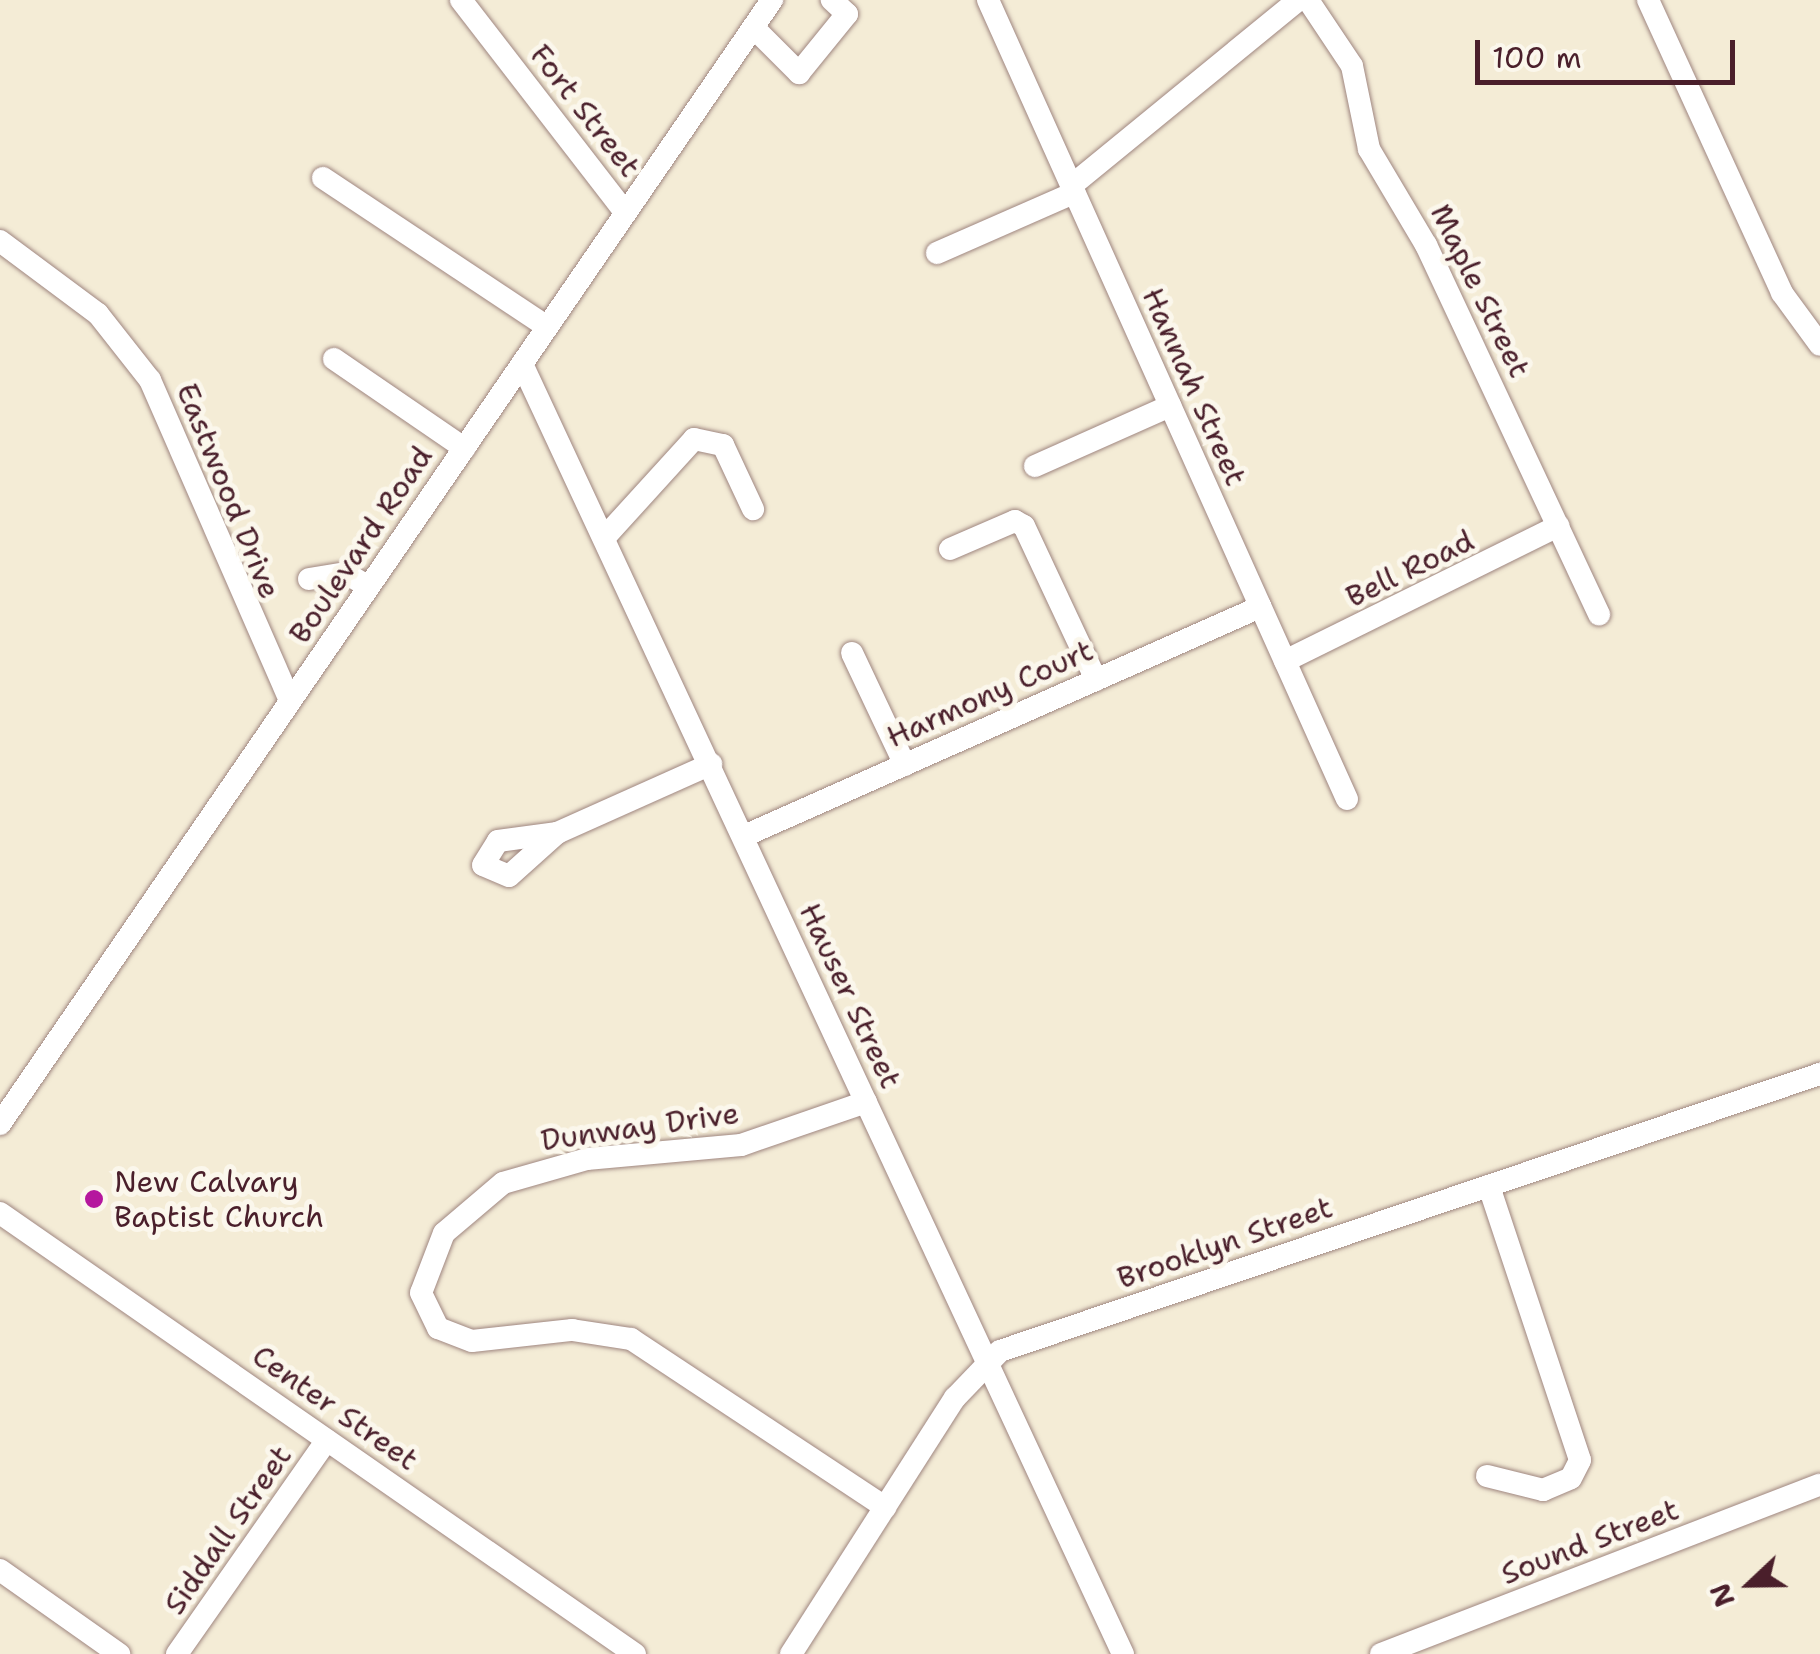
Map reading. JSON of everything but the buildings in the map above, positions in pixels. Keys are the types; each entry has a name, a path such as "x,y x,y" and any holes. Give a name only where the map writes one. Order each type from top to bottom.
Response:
{"street":[{"name":"Fort Street","path":"461,0 625,212"},
{"name":"Boulevard Road","path":"0,1124 772,0"},
{"path":"754,28 800,74 847,14 832,0"},
{"name":"Hannah Street","path":"988,0 1347,799"},
{"path":"936,253 1073,190 1298,0"},
{"name":"Maple Street","path":"1308,0 1352,66 1369,149 1426,244 1600,614"},
{"path":"1648,0 1782,293 1820,345"},
{"path":"323,178 547,327"},
{"name":"Eastwood Drive","path":"0,241 98,314 150,380 290,701"},
{"path":"334,359 464,448"},
{"name":"Hauser Street","path":"522,364 1123,1654"},
{"path":"1035,466 1170,406"},
{"path":"604,538 694,439 722,445 754,509"},
{"path":"950,548 1015,521 1024,526 1096,680"},
{"name":"Bell Road","path":"1285,662 1558,526"},
{"path":"310,579 346,572 368,587"},
{"name":"Harmony Court","path":"744,836 1260,606"},
{"path":"852,654 904,765"},
{"path":"557,834 710,764"},
{"name":"Brooklyn Street","path":"986,1360 1820,1074"},
{"name":"Dunway Drive","path":"866,1102 760,1140 587,1159 502,1183 444,1234 421,1293 438,1328 472,1341 572,1330 632,1339 885,1507"},
{"path":"1487,1476 1543,1490 1571,1478 1580,1460 1489,1186"},
{"name":"Center Street","path":"0,1213 635,1654"},
{"path":"791,1654 986,1360"},
{"name":"Siddall Street","path":"177,1654 328,1440"},
{"name":"Sound Street","path":"1381,1654 1820,1485"},
{"path":"0,1570 118,1654"}],"place":[{"name":"New Calvary Baptist Church","path":"94,1199"}]}
